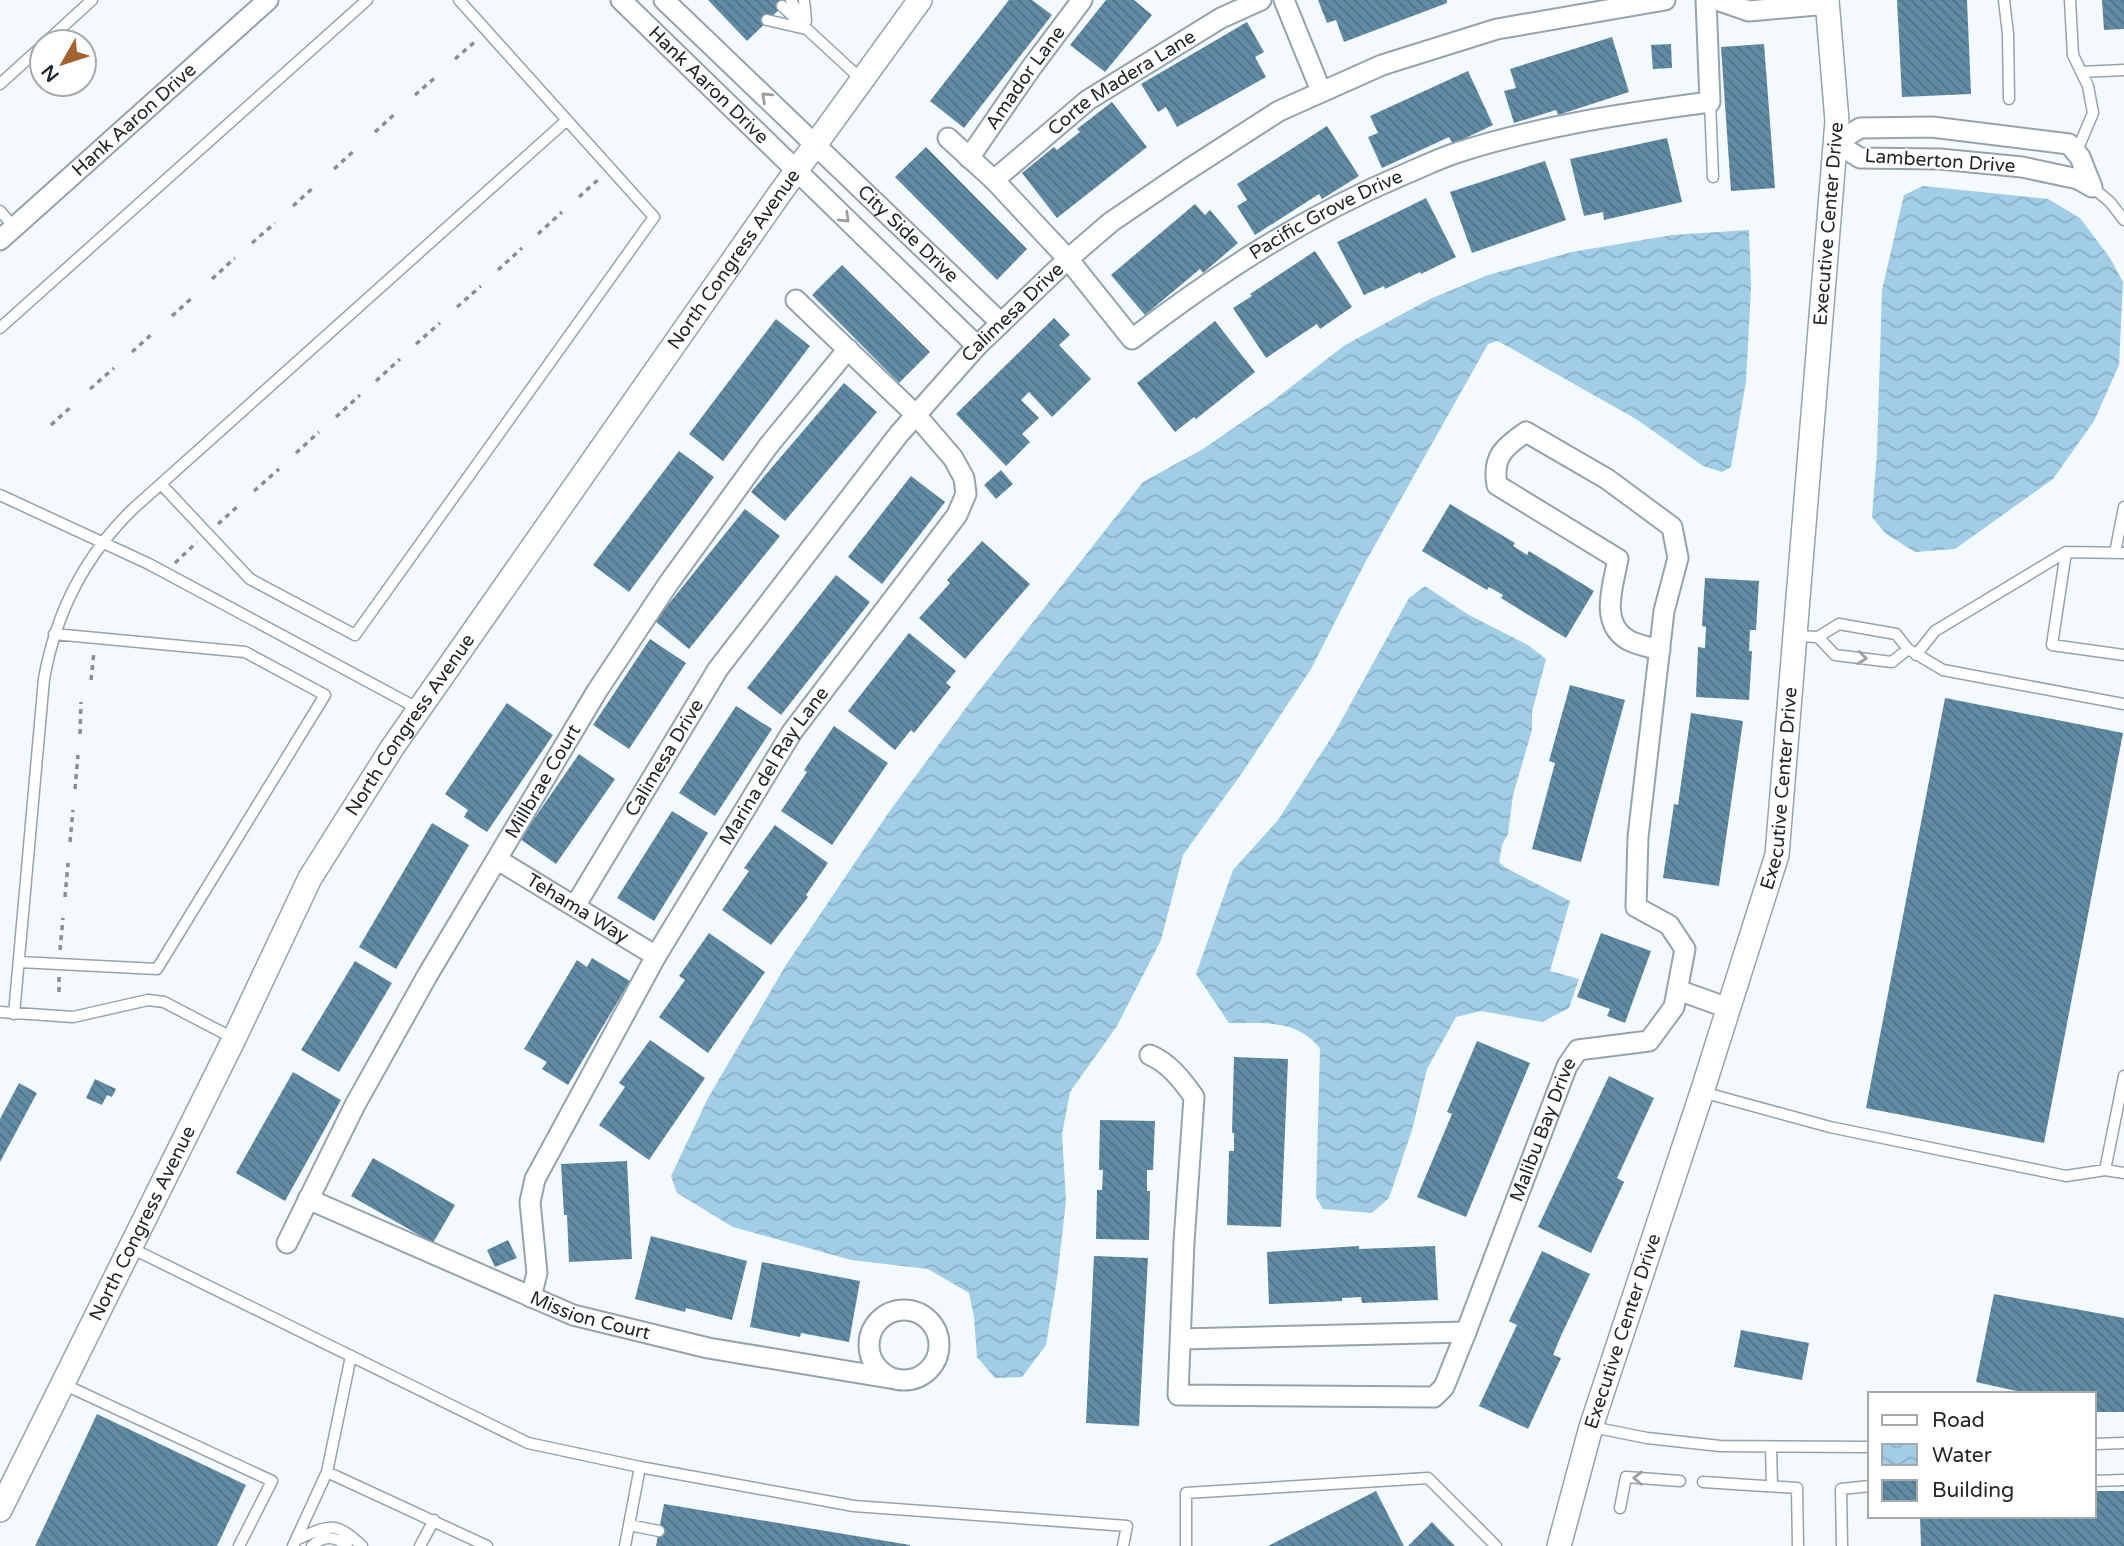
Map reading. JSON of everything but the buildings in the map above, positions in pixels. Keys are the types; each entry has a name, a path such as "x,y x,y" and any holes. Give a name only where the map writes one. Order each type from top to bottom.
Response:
{"street":[{"name":"Hank Aaron Drive","path":"7,233 268,0"},
{"name":"Hank Aaron Drive","path":"621,0 796,171"},
{"name":"Hank Aaron Drive","path":"664,0 815,144"},
{"name":"North Congress Avenue","path":"0,1510 234,1039 310,878 419,709 815,144 920,0"},
{"name":"Amador Lane","path":"969,158 1082,0"},
{"name":"Corte Madera Lane","path":"994,180 1088,100 1221,18 1261,0"},
{"path":"1284,0 1321,90"},
{"name":"Calimesa Drive","path":"575,906 719,669 916,415 976,346 1111,222 1279,111 1382,65 1497,29 1619,4 1665,0"},
{"path":"1706,0 1710,102"},
{"path":"1717,0 1753,5 1828,2"},
{"name":"Executive Center Drive","path":"1559,1546 1591,1427 1777,855 1807,637 1837,121 1828,2"},
{"name":"Pacific Grove Drive","path":"948,138 994,180 1068,259 1132,339 1198,288 1283,233 1364,191 1458,152 1633,112 1710,102"},
{"name":"Lamberton Drive","path":"2076,153 2069,144 1933,127 1860,128 1836,143 1860,158 1940,159 2022,167 2078,179 2092,187"},
{"name":"City Side Drive","path":"815,144 1001,323"},
{"path":"2076,153 2092,187"},
{"name":"City Side Drive","path":"796,171 976,346"},
{"path":"880,252 901,227"},
{"path":"939,310 962,286"},
{"name":"Marina del Ray Lane","path":"530,1297 537,1273 530,1202 535,1179 656,956 792,732 957,515 966,494 964,478 953,458 916,415 796,300"},
{"name":"Millbrae Court","path":"287,1243 361,1093 427,976 597,691 668,584 769,445 848,349"},
{"name":"Malibu Bay Drive","path":"1150,1055 1160,1060 1184,1083 1194,1097 1178,1395 1434,1397 1444,1387 1567,1066 1578,1050 1649,1041 1674,1007 1685,949 1668,925 1636,907 1638,837 1660,650 1664,611 1678,558 1672,527 1607,479 1526,432 1512,442 1498,459 1494,469 1497,485 1618,559 1610,600 1611,621 1618,634 1630,642 1660,650"},
{"name":"Tehama Way","path":"498,860 656,956"},
{"path":"1678,990 1728,1008"},
{"name":"Mission Court","path":"309,1199 573,1315 708,1348 889,1378"},
{"path":"1181,1339 1466,1332"}],"lane":[{"path":"61,28 92,0"},
{"path":"0,328 367,0"},
{"path":"161,484 250,579 355,635 654,217 459,0"},
{"path":"792,0 807,29"},
{"path":"804,0 807,29"},
{"path":"2004,0 2008,34 2009,99"},
{"path":"2070,0 2073,55 2088,86 2093,113 2076,153"},
{"path":"782,6 862,80"},
{"path":"767,20 807,29"},
{"path":"0,84 28,59"},
{"path":"2081,72 2124,70"},
{"path":"1710,102 1713,177"},
{"path":"14,1014 44,679 54,635 79,576 114,527 567,120"},
{"path":"2092,187 2124,220"},
{"path":"0,211 7,233"},
{"path":"0,495 104,541 419,709"},
{"path":"1807,637 1835,655 1892,662 1912,652 1935,631 2066,552 2119,553 2124,507"},
{"path":"2066,552 2052,645 2124,655"},
{"path":"1807,637 1839,624 1896,634 1912,652 1943,670 2124,704"},
{"path":"19,962 157,970 325,695 245,652 54,635"},
{"path":"0,1012 72,1017 148,1000 164,1002 234,1039"},
{"path":"2105,1170 2124,1076"},
{"path":"1702,1092 1830,1127 2066,1176 2105,1170 2124,1173"},
{"path":"130,1248 527,1443 640,1467 854,1506 1127,1526 1123,1546"},
{"path":"295,1543 327,1472 351,1356"},
{"path":"63,1384 272,1481 239,1546"},
{"path":"1591,1427 1647,1438 1720,1446 1868,1447"},
{"path":"2096,1444 2124,1443"},
{"path":"1772,1447 1772,1486"},
{"path":"625,1546 640,1467"},
{"path":"327,1472 487,1546"},
{"path":"1620,1508 1626,1477 1680,1481"},
{"path":"1186,1546 1186,1493 1428,1478 1496,1546"},
{"path":"2096,1481 2124,1480"},
{"path":"1703,1482 1797,1488 1798,1546"},
{"path":"1842,1546 1841,1489 1868,1486"},
{"path":"421,1546 434,1520"},
{"path":"629,1525 659,1531"},
{"path":"295,1543 327,1526 345,1531 362,1546"},
{"path":"312,1546 328,1537 340,1540 347,1546"}],"path":[{"path":"455,59 486,31"},
{"path":"415,95 437,76"},
{"path":"374,132 397,112"},
{"path":"334,169 356,149"},
{"path":"579,197 611,168"},
{"path":"293,206 315,186"},
{"path":"538,234 562,212"},
{"path":"252,243 275,223"},
{"path":"498,270 522,248"},
{"path":"212,279 235,258"},
{"path":"457,307 481,286"},
{"path":"172,316 194,296"},
{"path":"416,344 440,323"},
{"path":"131,352 153,332"},
{"path":"376,381 400,359"},
{"path":"90,389 114,368"},
{"path":"336,417 360,395"},
{"path":"51,425 73,405"},
{"path":"296,453 320,432"},
{"path":"254,491 279,468"},
{"path":"214,527 238,506"},
{"path":"173,564 197,542"},
{"path":"91,680 94,648"},
{"path":"80,734 81,702"},
{"path":"75,789 78,755"},
{"path":"70,842 73,810"},
{"path":"65,897 68,863"},
{"path":"60,952 63,918"},
{"path":"59,974 59,992"}],"water":[{"path":"1923,186 2048,199 2080,218 2110,258 2123,282 2119,365 2094,421 2053,479 1955,549 1915,552 1886,534 1872,517 1877,452 1882,290 1904,195"},
{"path":"1749,230 1751,287 1746,382 1731,467 1722,472 1703,466 1636,419 1498,341 1488,344 1366,561 1311,669 1242,773 1183,855 1161,940 1117,1026 1070,1092 1062,1134 1066,1201 1046,1345 1022,1377 995,1378 977,1357 969,1293 928,1269 851,1260 733,1227 677,1193 671,1176 708,1098 786,965 889,812 971,701 1143,482 1203,449 1274,400 1345,345 1430,299 1488,275 1572,252 1672,235"},
{"path":"1425,586 1469,615 1528,645 1546,659 1532,712 1532,730 1513,795 1508,834 1502,845 1499,862 1570,901 1550,971 1579,979 1569,1008 1542,1022 1481,1011 1456,1017 1427,1069 1412,1130 1389,1198 1372,1213 1323,1209 1316,1197 1320,1048 1310,1038 1290,1027 1267,1023 1229,1023 1196,974 1233,870 1278,820 1335,732 1409,598"}]}
